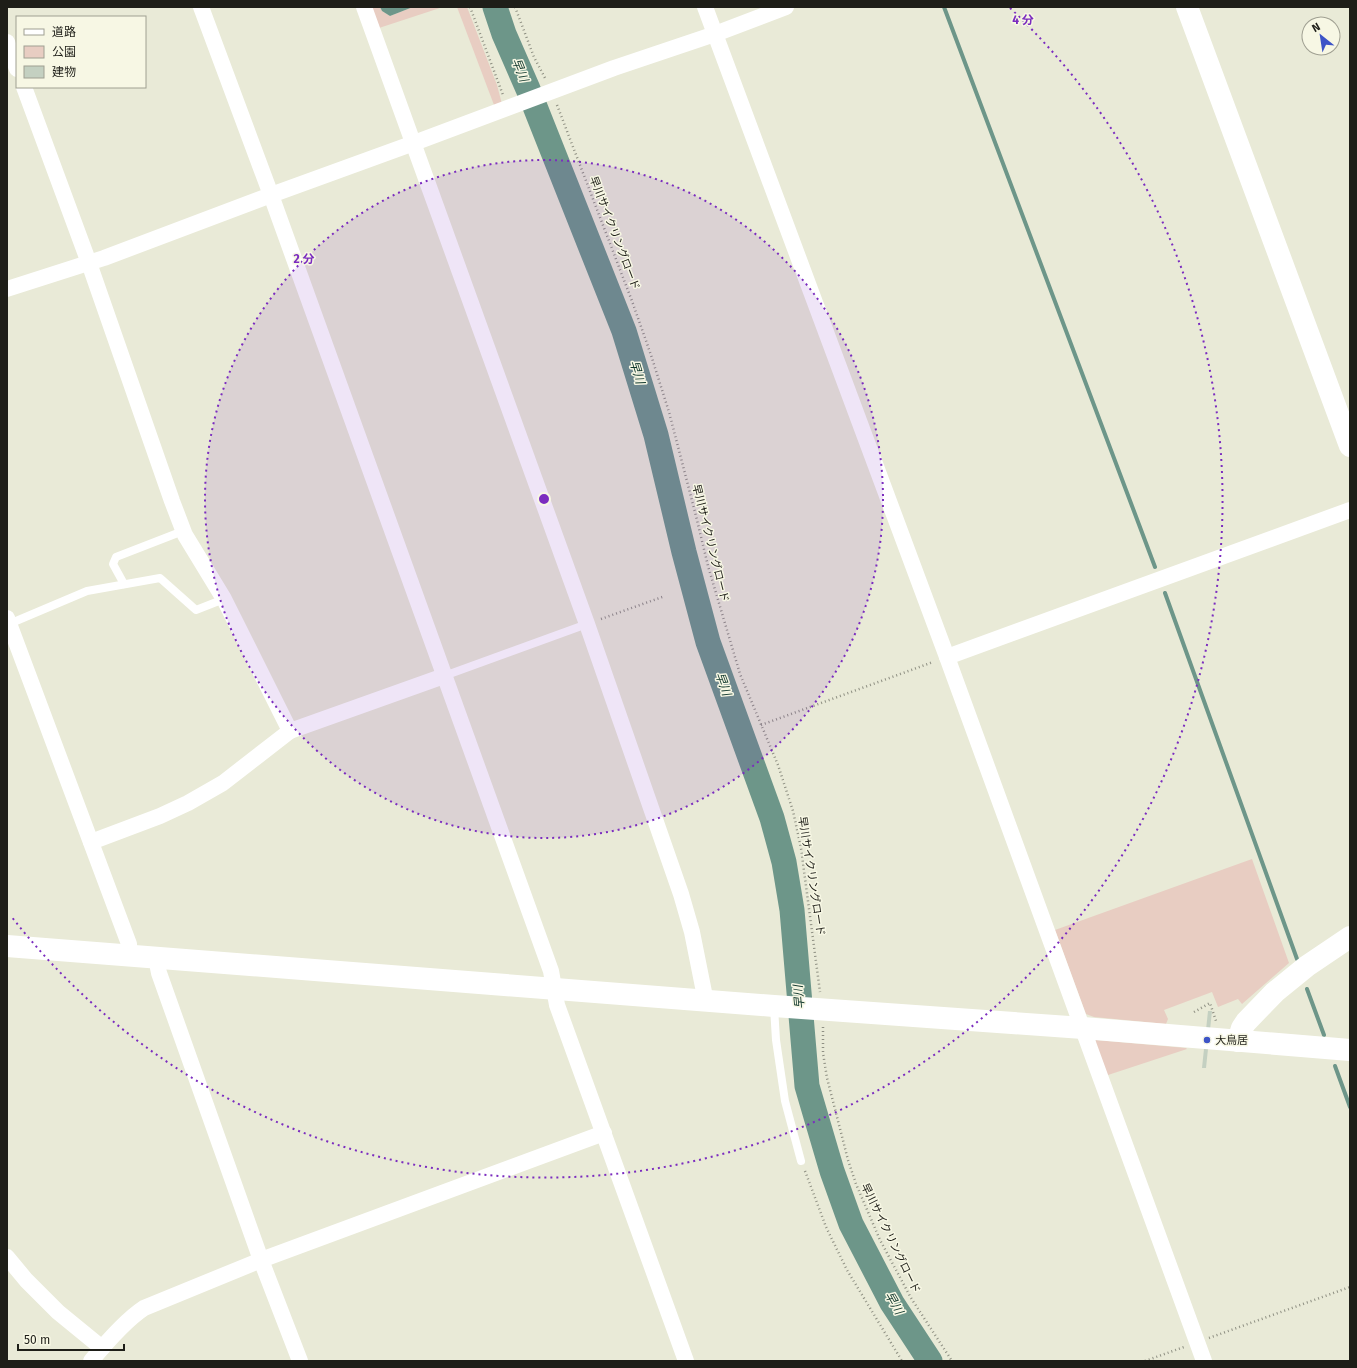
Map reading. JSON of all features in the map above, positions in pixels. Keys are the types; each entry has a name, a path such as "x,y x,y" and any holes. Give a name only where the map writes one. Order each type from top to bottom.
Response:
{"street":[{"path":"201,7 551,971 557,1005 686,1361"},
{"path":"364,7 587,624 687,913 704,992 704,1000"},
{"path":"705,7 947,657 1204,1361"},
{"path":"7,289 89,263 508,108 552,96 614,68 715,34 786,7"},
{"path":"1187,7 1350,446"},
{"path":"7,42 16,65"},
{"path":"24,88 89,263 183,531 224,599 290,731"},
{"path":"947,657 1350,510"},
{"path":"8,621 129,944 129,955"},
{"path":"91,842 160,816 223,783 290,731 444,676"},
{"path":"1238,1041 1242,1028 1246,1022 1275,992 1307,966 1350,937"},
{"path":"7,946 776,1006 1082,1028 1350,1050"},
{"path":"156,958 159,973 261,1260 300,1361"},
{"path":"91,1361 137,1313 144,1308 261,1260 604,1133"},
{"path":"7,1256 26,1280 58,1312 102,1348"}],"lane":[{"path":"124,584 113,564 116,557 183,531"},
{"path":"8,621 88,591 160,578 196,610 224,599"},
{"path":"444,676 587,624"},
{"path":"776,1006 773,1014 785,1101 801,1161"}],"path":[{"path":"470,7 508,108"},
{"name":"早川サイクリングロード","path":"515,7 534,57 552,96 652,355 696,516 708,566 740,674 778,765 793,811 800,840 807,884 820,1009 822,1053 848,1160 856,1184 880,1240 911,1298 952,1361"},
{"path":"587,624 665,596"},
{"path":"761,725 947,657"},
{"path":"1194,1012 1210,1003 1216,1021 1216,1028"},
{"path":"801,1161 826,1227 847,1270 902,1361"},
{"path":"1145,1361 1350,1287"}],"green space":[{"path":"372,7 380,7 382,11 390,16 413,7 443,7 379,28"},
{"path":"457,7 467,7 497,85 502,104 494,105"},
{"path":"1252,859 1289,963 1242,1004 1238,999 1218,1007 1212,992 1164,1010 1168,1019 1166,1024 1094,1017 1086,1014 1055,930"},
{"path":"1096,1040 1187,1049 1105,1076 1094,1044"}],"water":[{"path":"380,7 413,7 390,16 382,11"}],"building":[{"name":"大鳥居","path":"1208,1011 1212,1011 1206,1068 1202,1068"}],"waterway":[{"name":"早川","path":"495,7 504,34 528,89 624,331 656,435 684,552 708,642 772,818 784,862 792,910 807,1086 832,1171 851,1224 892,1303 930,1361"},
{"path":"944,7 1155,567"},
{"path":"1165,593 1297,959"},
{"path":"1307,989 1324,1035"},
{"path":"1335,1066 1350,1107"}],"place":[{"name":"大鳥居","path":"1207,1040"}]}
